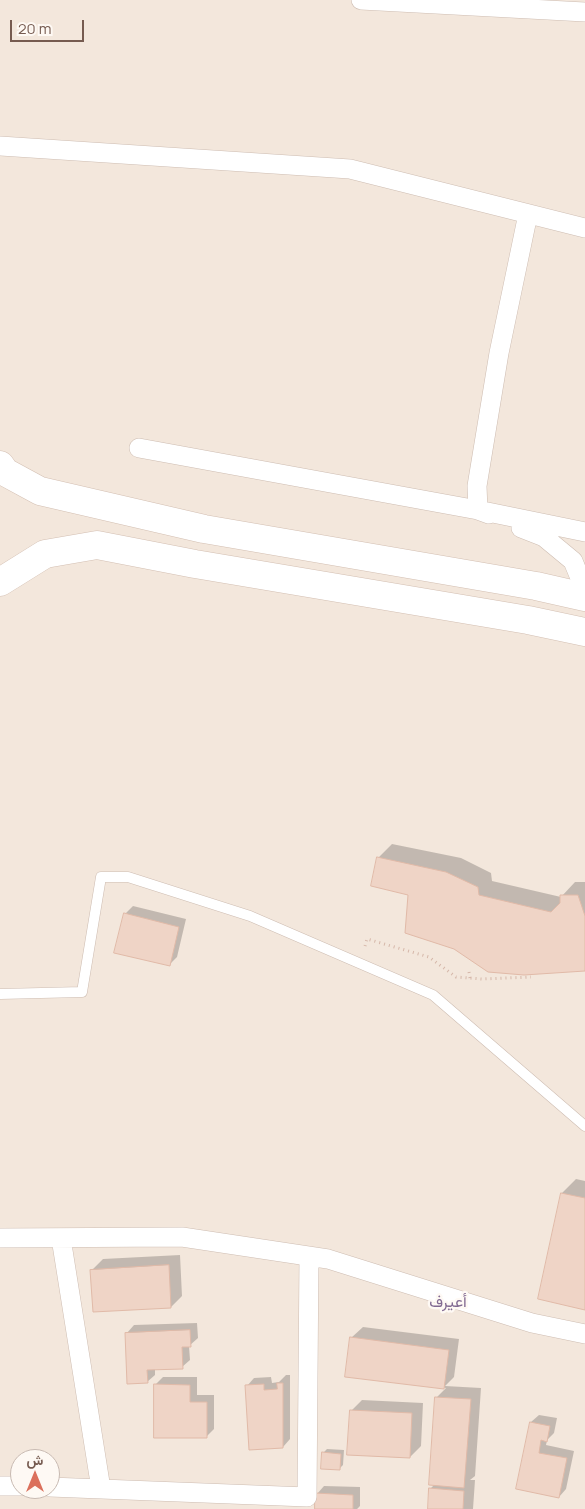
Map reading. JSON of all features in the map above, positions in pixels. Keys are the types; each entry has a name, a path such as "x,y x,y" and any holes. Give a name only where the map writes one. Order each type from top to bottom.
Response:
{"street":[{"path":"361,0 585,12"},
{"path":"0,146 350,169 585,228"},
{"path":"478,510 477,486 499,354 528,214"},
{"path":"139,448 478,510 585,532"},
{"path":"0,465 5,472 40,490 204,529 536,586 585,597"},
{"path":"478,510 544,537 573,562 585,590"},
{"path":"0,582 45,554 97,546 528,620 585,632"},
{"path":"0,1238 182,1237 328,1259 532,1323 585,1334"},
{"path":"61,1238 101,1489"},
{"path":"60,1488 101,1489 243,1502 307,1497 308,1256"}],"lane":[{"path":"0,994 82,992 101,877 128,877 250,916 433,995 585,1126"}],"path":[{"path":"362,964 367,939 429,958 456,977 531,977"},
{"path":"469,972 470,978"}],"shaded area":[{"path":"0,0 585,0 585,1509 0,1509"}],"building":[{"path":"377,857 446,872 478,887 479,895 551,912 560,903 560,895 578,895 585,916 585,971 524,975 488,972 454,949 405,933 408,895 371,886"},
{"path":"124,913 179,927 170,966 114,953"},
{"path":"561,1193 585,1198 585,1310 538,1299"},
{"path":"169,1265 171,1308 93,1312 90,1270"},
{"path":"190,1330 191,1347 182,1347 183,1369 147,1370 148,1383 127,1384 125,1333"},
{"path":"350,1337 449,1350 444,1389 345,1377"},
{"path":"277,1383 283,1383 283,1448 249,1450 245,1385 264,1384 264,1390 277,1389"},
{"path":"154,1384 190,1385 190,1402 207,1402 207,1438 154,1438"},
{"path":"435,1397 471,1399 464,1488 429,1485"},
{"path":"350,1410 412,1413 410,1458 347,1455"},
{"path":"530,1422 550,1426 547,1442 541,1440 539,1453 567,1458 559,1498 516,1489"},
{"path":"322,1452 341,1454 340,1470 321,1469"},
{"path":"429,1488 464,1491 463,1509 428,1509"},
{"path":"315,1493 353,1495 353,1509 315,1509"}],"district":[{"name":"أعيرف","path":"448,1303"}]}
